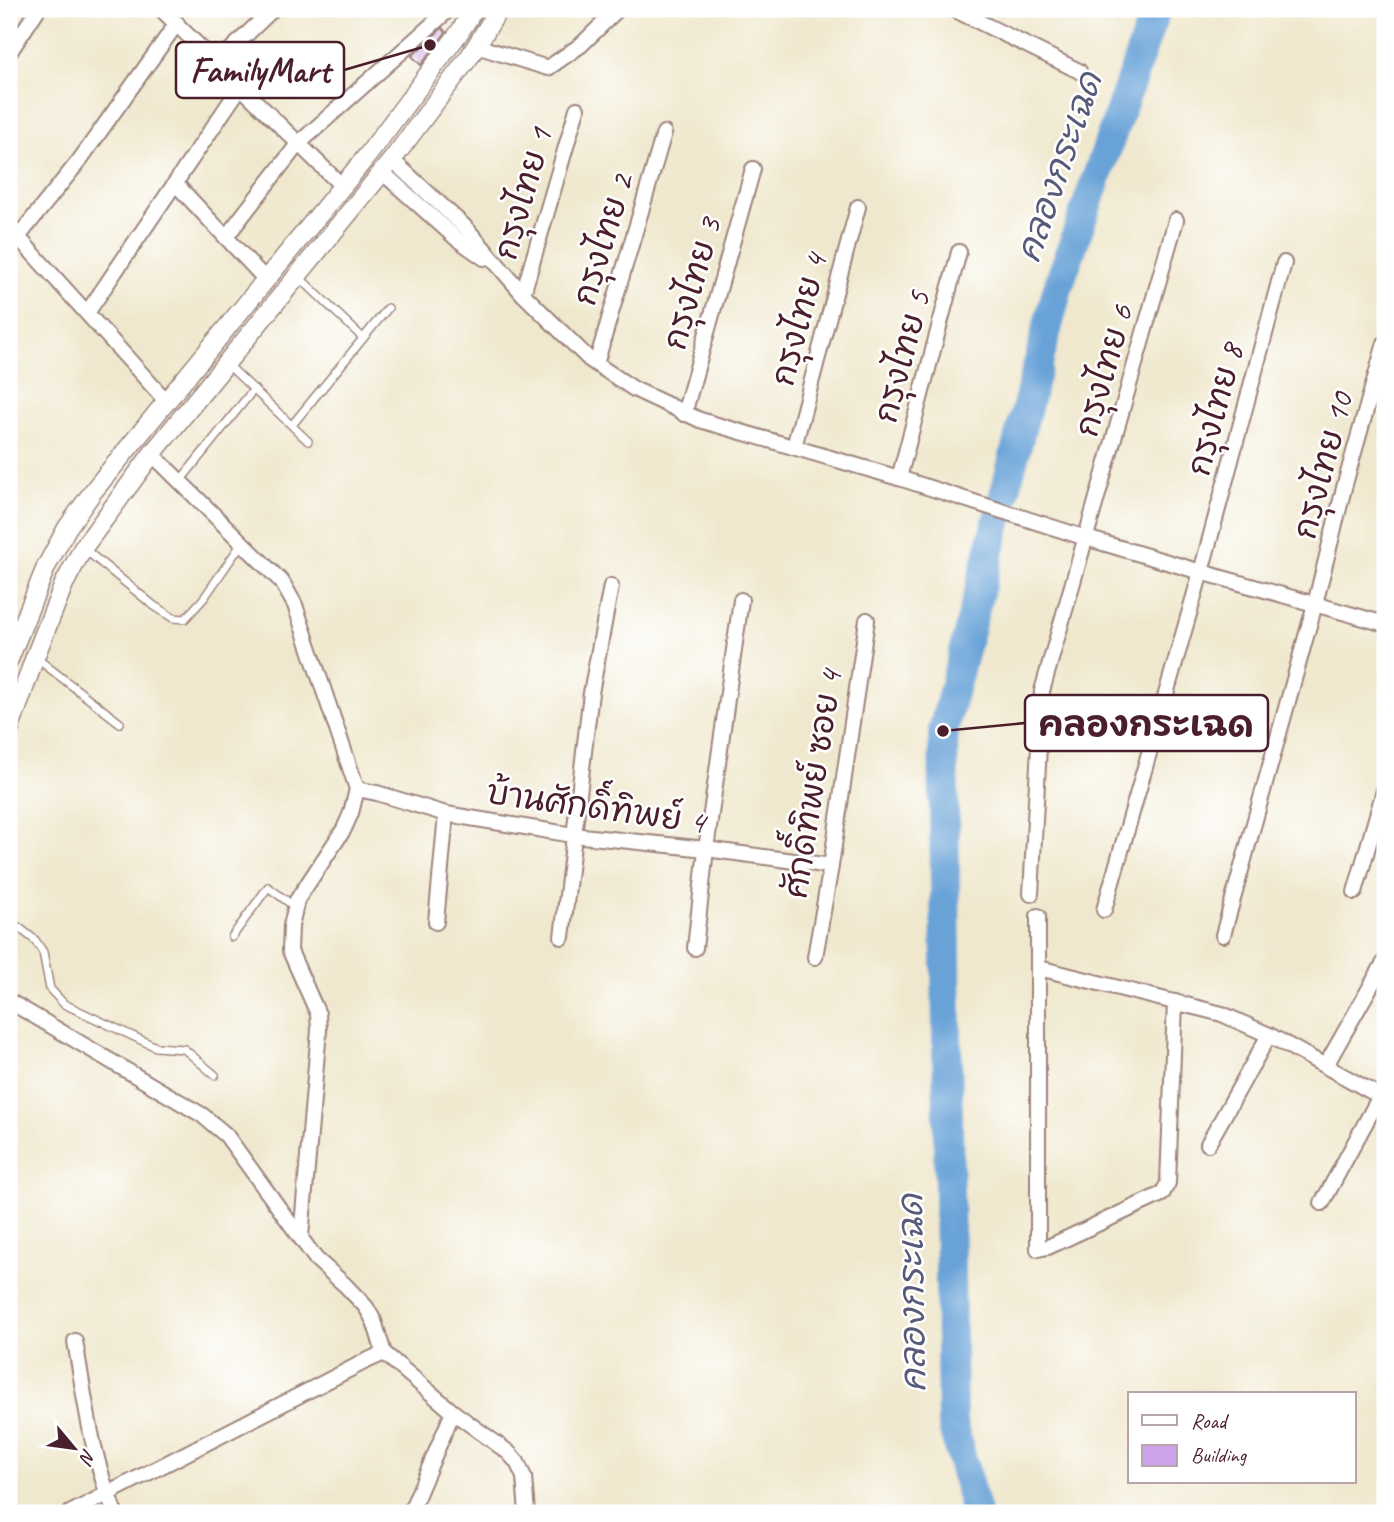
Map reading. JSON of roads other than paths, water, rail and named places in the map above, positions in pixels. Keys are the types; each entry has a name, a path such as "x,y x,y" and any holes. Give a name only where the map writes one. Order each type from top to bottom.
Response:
{"street":[{"path":"9,53 38,9"},
{"path":"161,9 342,187"},
{"path":"218,63 273,9"},
{"path":"10,650 46,567 67,528 94,490 368,156 474,9"},
{"path":"9,732 64,584 83,548 152,454 387,166 476,46 499,9"},
{"path":"476,46 548,68 581,45 618,9"},
{"path":"953,9 1079,71"},
{"path":"226,237 298,144 443,11 459,33"},
{"path":"167,402 14,232 79,161 177,23"},
{"path":"87,313 241,86"},
{"name":"กรุงไทย 1","path":"523,294 577,109"},
{"name":"กรุงไทย 2","path":"596,364 664,132"},
{"path":"387,166 466,228 499,269 596,364 634,389 684,414 1201,572 1385,624"},
{"name":"กรุงไทย 3","path":"684,414 753,169"},
{"path":"175,183 266,280"},
{"name":"กรุงไทย 4","path":"794,447 858,207"},
{"name":"กรุงไทย 6","path":"1031,894 1042,691 1175,220"},
{"name":"กรุงไทย 5","path":"899,478 959,252"},
{"name":"กรุงไทย 8","path":"1104,910 1201,572 1284,263"},
{"name":"กรุงไทย 10","path":"1223,935 1385,343"},
{"path":"152,454 282,582 295,604 357,789 344,829 297,900 290,926 290,951 318,1014 319,1030 300,1237"},
{"path":"562,937 591,693 611,586"},
{"path":"695,948 741,600"},
{"name":"ศักดิ์ทิพย์ ซอย 4","path":"815,957 867,620"},
{"path":"1355,892 1385,787"},
{"name":"บ้านศักดิ์ทิพย์ 4","path":"357,789 446,814 573,835 831,866"},
{"path":"436,922 446,814"},
{"path":"1038,916 1038,1248 1048,1247 1162,1194 1168,1183 1175,1002"},
{"path":"1326,1065 1385,961"},
{"path":"1039,968 1222,1014 1269,1035 1383,1097 1322,1203"},
{"path":"9,1001 202,1115 226,1135 316,1259 366,1307 374,1321 384,1353 517,1462 524,1477 527,1513"},
{"path":"1208,1144 1269,1035"},
{"path":"75,1341 92,1441 115,1513"},
{"path":"70,1513 384,1353"},
{"path":"410,1513 453,1412"}],"lane":[{"path":"298,276 363,338"},
{"path":"292,425 387,308"},
{"path":"226,363 308,441"},
{"path":"180,481 254,389"},
{"path":"83,548 153,605 173,618 186,619 242,543"},
{"path":"35,657 120,723"},
{"path":"232,937 268,887 295,908"},
{"path":"9,920 36,940 43,952 50,989 64,1004 156,1047 184,1049 215,1075"}],"waterway":[{"name":"คลองกระเฉด","path":"976,1513 952,1423 943,731 1058,287 1156,9"}],"place":[{"name":"FamilyMart","path":"430,45"},
{"name":"คลองกระเฉด","path":"943,731"}]}
